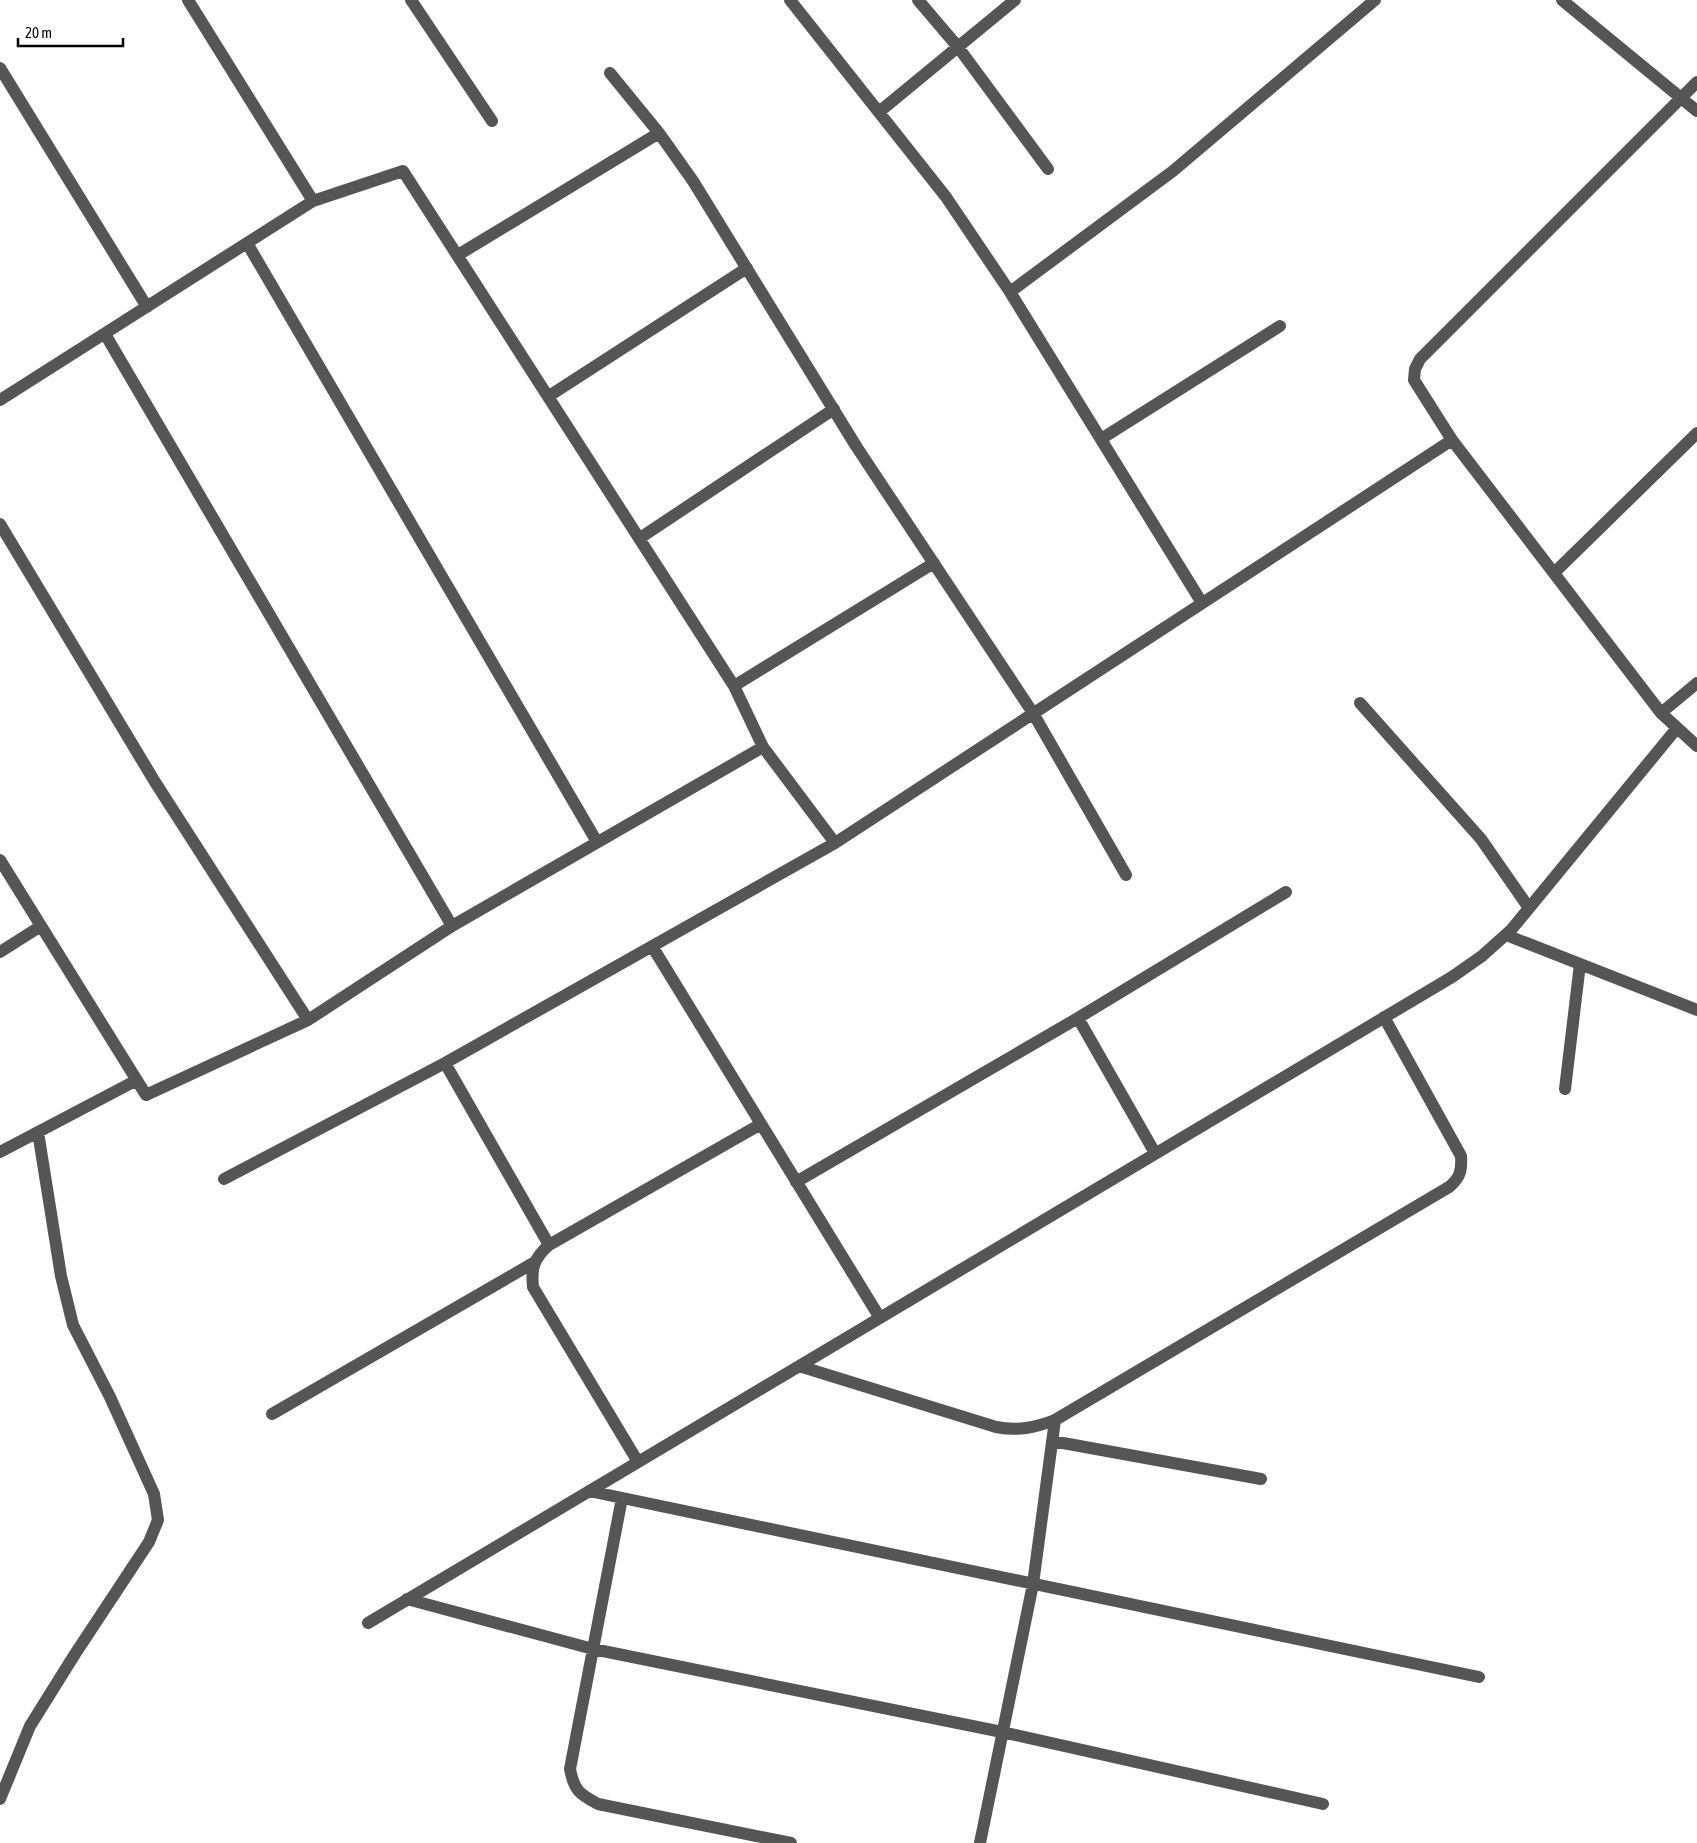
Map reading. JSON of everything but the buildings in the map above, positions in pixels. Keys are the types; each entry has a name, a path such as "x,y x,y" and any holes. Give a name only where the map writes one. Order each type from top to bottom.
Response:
{"street":[{"path":"188,0 312,201"},
{"path":"411,0 492,121"},
{"path":"790,0 946,197 1010,292 1202,603"},
{"path":"918,0 958,47 1048,168"},
{"path":"879,112 1015,0"},
{"path":"1010,292 1173,171 1375,0"},
{"path":"1562,0 1697,111"},
{"path":"0,68 147,307"},
{"path":"610,73 659,133 693,181 834,409 1033,713 1126,875"},
{"path":"1697,82 1420,359 1415,368 1414,380 1452,440 1661,713 1697,746"},
{"path":"458,255 659,133"},
{"path":"0,400 312,201 403,171 734,686 763,747 834,843"},
{"path":"247,243 597,842"},
{"path":"549,396 747,268"},
{"path":"1101,439 1280,326"},
{"path":"105,334 452,926"},
{"path":"640,538 834,409"},
{"path":"1554,573 1697,432"},
{"path":"224,1179 445,1063 834,843 1452,440"},
{"path":"0,524 155,782 308,1020"},
{"path":"734,686 934,563"},
{"path":"1661,713 1697,682"},
{"path":"1360,703 1481,839 1529,908"},
{"path":"368,1623 1452,977 1482,956 1506,935 1678,728"},
{"path":"0,860 146,1095 308,1020 452,926 763,747"},
{"path":"796,1182 1078,1018 1286,892"},
{"path":"0,952 41,926"},
{"path":"1506,935 1697,1010"},
{"path":"652,946 880,1318"},
{"path":"1565,1089 1580,964"},
{"path":"800,1366 996,1427 1014,1430 1033,1428 1055,1420 1449,1188 1458,1180 1462,1170 1461,1156 1384,1017"},
{"path":"1078,1018 1155,1154"},
{"path":"445,1063 549,1245"},
{"path":"0,1152 137,1080"},
{"path":"638,1462 533,1287 532,1270 534,1262 538,1254 549,1245 762,1124"},
{"path":"0,1799 30,1726 149,1542 158,1520 154,1494 110,1397 73,1325 61,1276 38,1132"},
{"path":"272,1414 534,1262"},
{"path":"980,1843 1033,1584 1055,1420"},
{"path":"1052,1441 1261,1479"},
{"path":"589,1491 1479,1677"},
{"path":"622,1498 570,1769 573,1786 584,1797 598,1804 791,1843"},
{"path":"407,1600 593,1649 1002,1732 1323,1804"}]}
